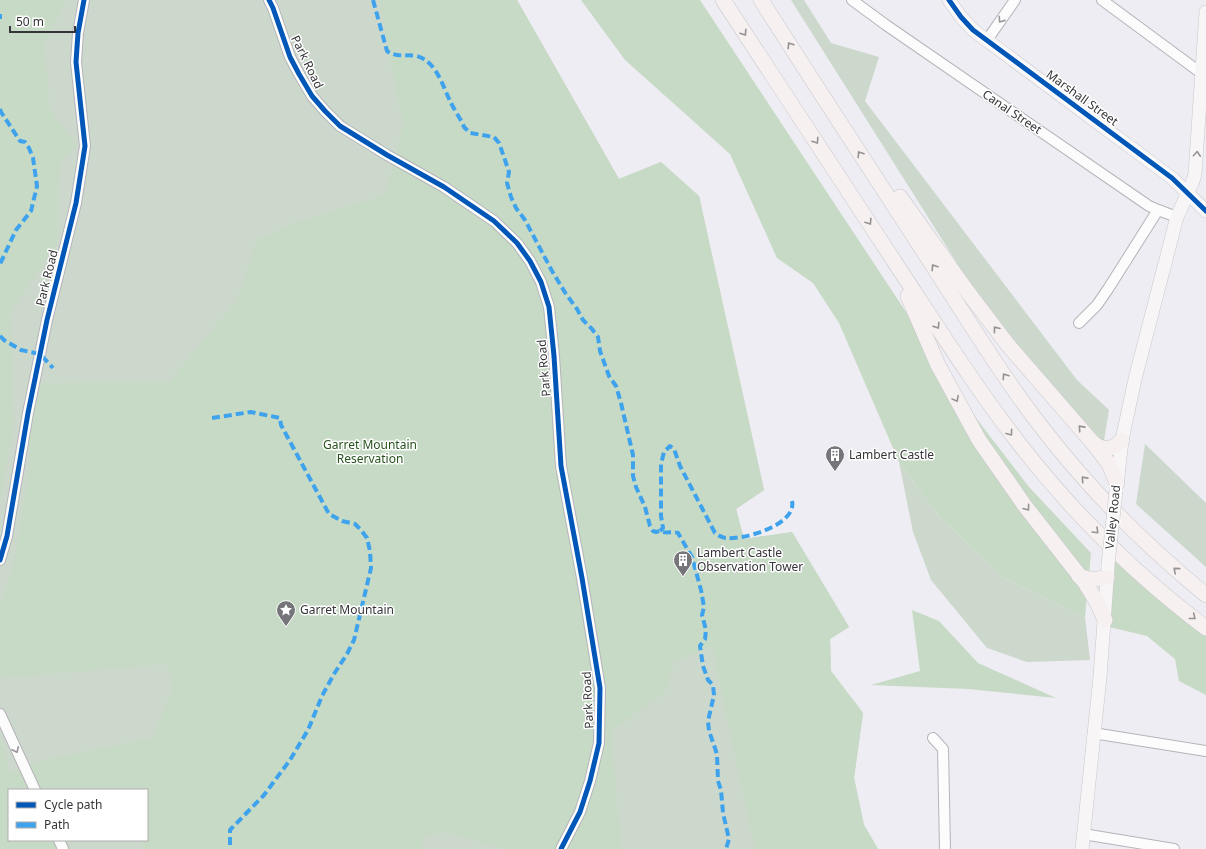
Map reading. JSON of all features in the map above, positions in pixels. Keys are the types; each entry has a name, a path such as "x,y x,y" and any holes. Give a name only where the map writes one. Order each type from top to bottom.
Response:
{"highway":[{"path":"723,0 986,399 1022,448 1083,518 1111,546 1156,587 1206,628"},
{"path":"760,0 1005,376 1044,430 1083,477 1124,521 1167,562 1206,595"},
{"path":"881,187 900,196 1000,334 1029,370 1093,443 1109,464 1117,487"},
{"path":"892,258 938,365 979,440 1025,506 1086,584 1097,602 1105,620"},
{"path":"1093,443 1105,449 1117,446 1122,440"},
{"path":"1079,576 1088,580 1097,580 1108,571"}],"main road":[{"name":"Marshall Street","path":"949,0 967,23 987,40 1172,178 1206,211"},
{"name":"Valley Road","path":"1082,849 1122,440 1130,399 1177,217 1195,174 1202,129 1201,73 1206,12"}],"street":[{"name":"Park Road","path":"0,560 7,536 28,413 44,334 76,204 85,146 76,62 78,33 84,0"},
{"name":"Park Road","path":"269,0 290,56 299,74 312,96 325,111 340,126 387,155 444,187 494,221 517,243 530,261 541,282 549,307 554,356 561,466 582,578 600,688 599,743 590,781 580,812 561,849"},
{"name":"Canal Street","path":"852,0 1149,206 1177,217"},
{"path":"987,40 1015,0"},
{"path":"1102,0 1201,73"},
{"path":"1079,322 1097,304 1108,289 1158,210"},
{"path":"0,714 35,789"},
{"path":"1093,732 1206,751"},
{"path":"933,738 943,750 945,849"},
{"path":"1083,834 1174,849"}],"green space":[{"name":"Garret Mountain Reservation","path":"0,0 517,0 619,179 661,162 699,196 764,490 736,509 744,539 792,532 849,627 830,639 831,671 863,713 854,778 864,825 878,849 0,849"},
{"path":"0,0 67,0 44,46 50,110 77,146 59,162 57,244 10,312 14,425 0,500"},
{"name":"Garret Mountain Reservation","path":"379,0 517,0 619,179 661,162 699,196 764,490 736,509 744,539 792,532 849,627 830,639 831,671 863,713 854,778 864,825 878,849 755,849 712,646 674,662 665,692 611,731 621,849 504,849 445,832 421,836 423,849 142,849 142,841 148,841 148,789 8,789 8,841 67,841 71,849 0,849 0,739 5,751 9,773 40,761 152,738 173,689 168,664 0,678 0,605 14,564 30,462 28,413 37,383 169,382 238,299 257,240 295,223 385,195 403,125"},
{"path":"581,0 700,0 976,418 1029,487 1091,553 1085,617 1004,578 939,516 899,462 839,323 813,283 777,258 730,154 625,60"},
{"path":"791,0 804,0 831,43 879,57 865,101 1077,380 1109,410 1100,465 1003,336"},
{"path":"1145,444 1206,503 1206,567 1136,504"},
{"path":"899,462 939,516 1004,578 1085,617 1090,660 1027,662 987,648 931,580 913,532"},
{"path":"1117,561 1206,634 1206,695 1179,681 1175,659 1147,636 1105,626 1109,562"},
{"path":"912,610 939,621 978,663 1056,698 968,689 871,685 920,671"}],"marked path":[{"path":"373,0 387,51 398,55 413,55 424,59 434,69 464,127 470,133 494,137 499,143 509,172 507,183 516,208 525,220 566,294 583,320 598,337 600,351 609,376 616,386 621,403 633,455 633,476 645,507 650,526 653,531 656,532 678,533 692,557 704,607 702,615 706,630 705,639 700,646 703,666 708,680 713,685 714,695 708,721 709,731 717,754 718,781 721,790 723,813 729,839 726,849"},
{"path":"0,14 0,19"},
{"path":"0,109 20,141 25,142 29,148 33,158 37,186 31,211 16,230 0,264"},
{"path":"0,336 21,350 40,354 53,368"},
{"path":"212,418 251,412 280,418 281,425 329,514 342,521 355,524 367,538 370,551 371,568 354,640 347,654 322,696 308,730 290,760 264,795 230,830 230,849"},
{"path":"660,531 663,528 661,516 661,464 664,452 670,446 674,449 680,466 715,533 722,537 734,538 756,534 778,524 791,510 792,501"}],"cycle path":[{"path":"0,560 7,536 28,413 47,320 76,203 85,146 76,62 78,33 84,0"},
{"path":"269,0 290,57 312,96 325,111 340,126 387,155 444,187 494,221 517,243 530,261 541,282 549,307 554,356 561,466 582,578 600,688 599,743 590,781 580,812 561,849"},
{"path":"949,0 961,17 973,30 1172,178 1206,211"}],"place":[{"name":"Lambert Castle","path":"835,472"},
{"name":"Lambert Castle Observation Tower","path":"683,577"},
{"name":"Garret Mountain","path":"286,627"}]}
